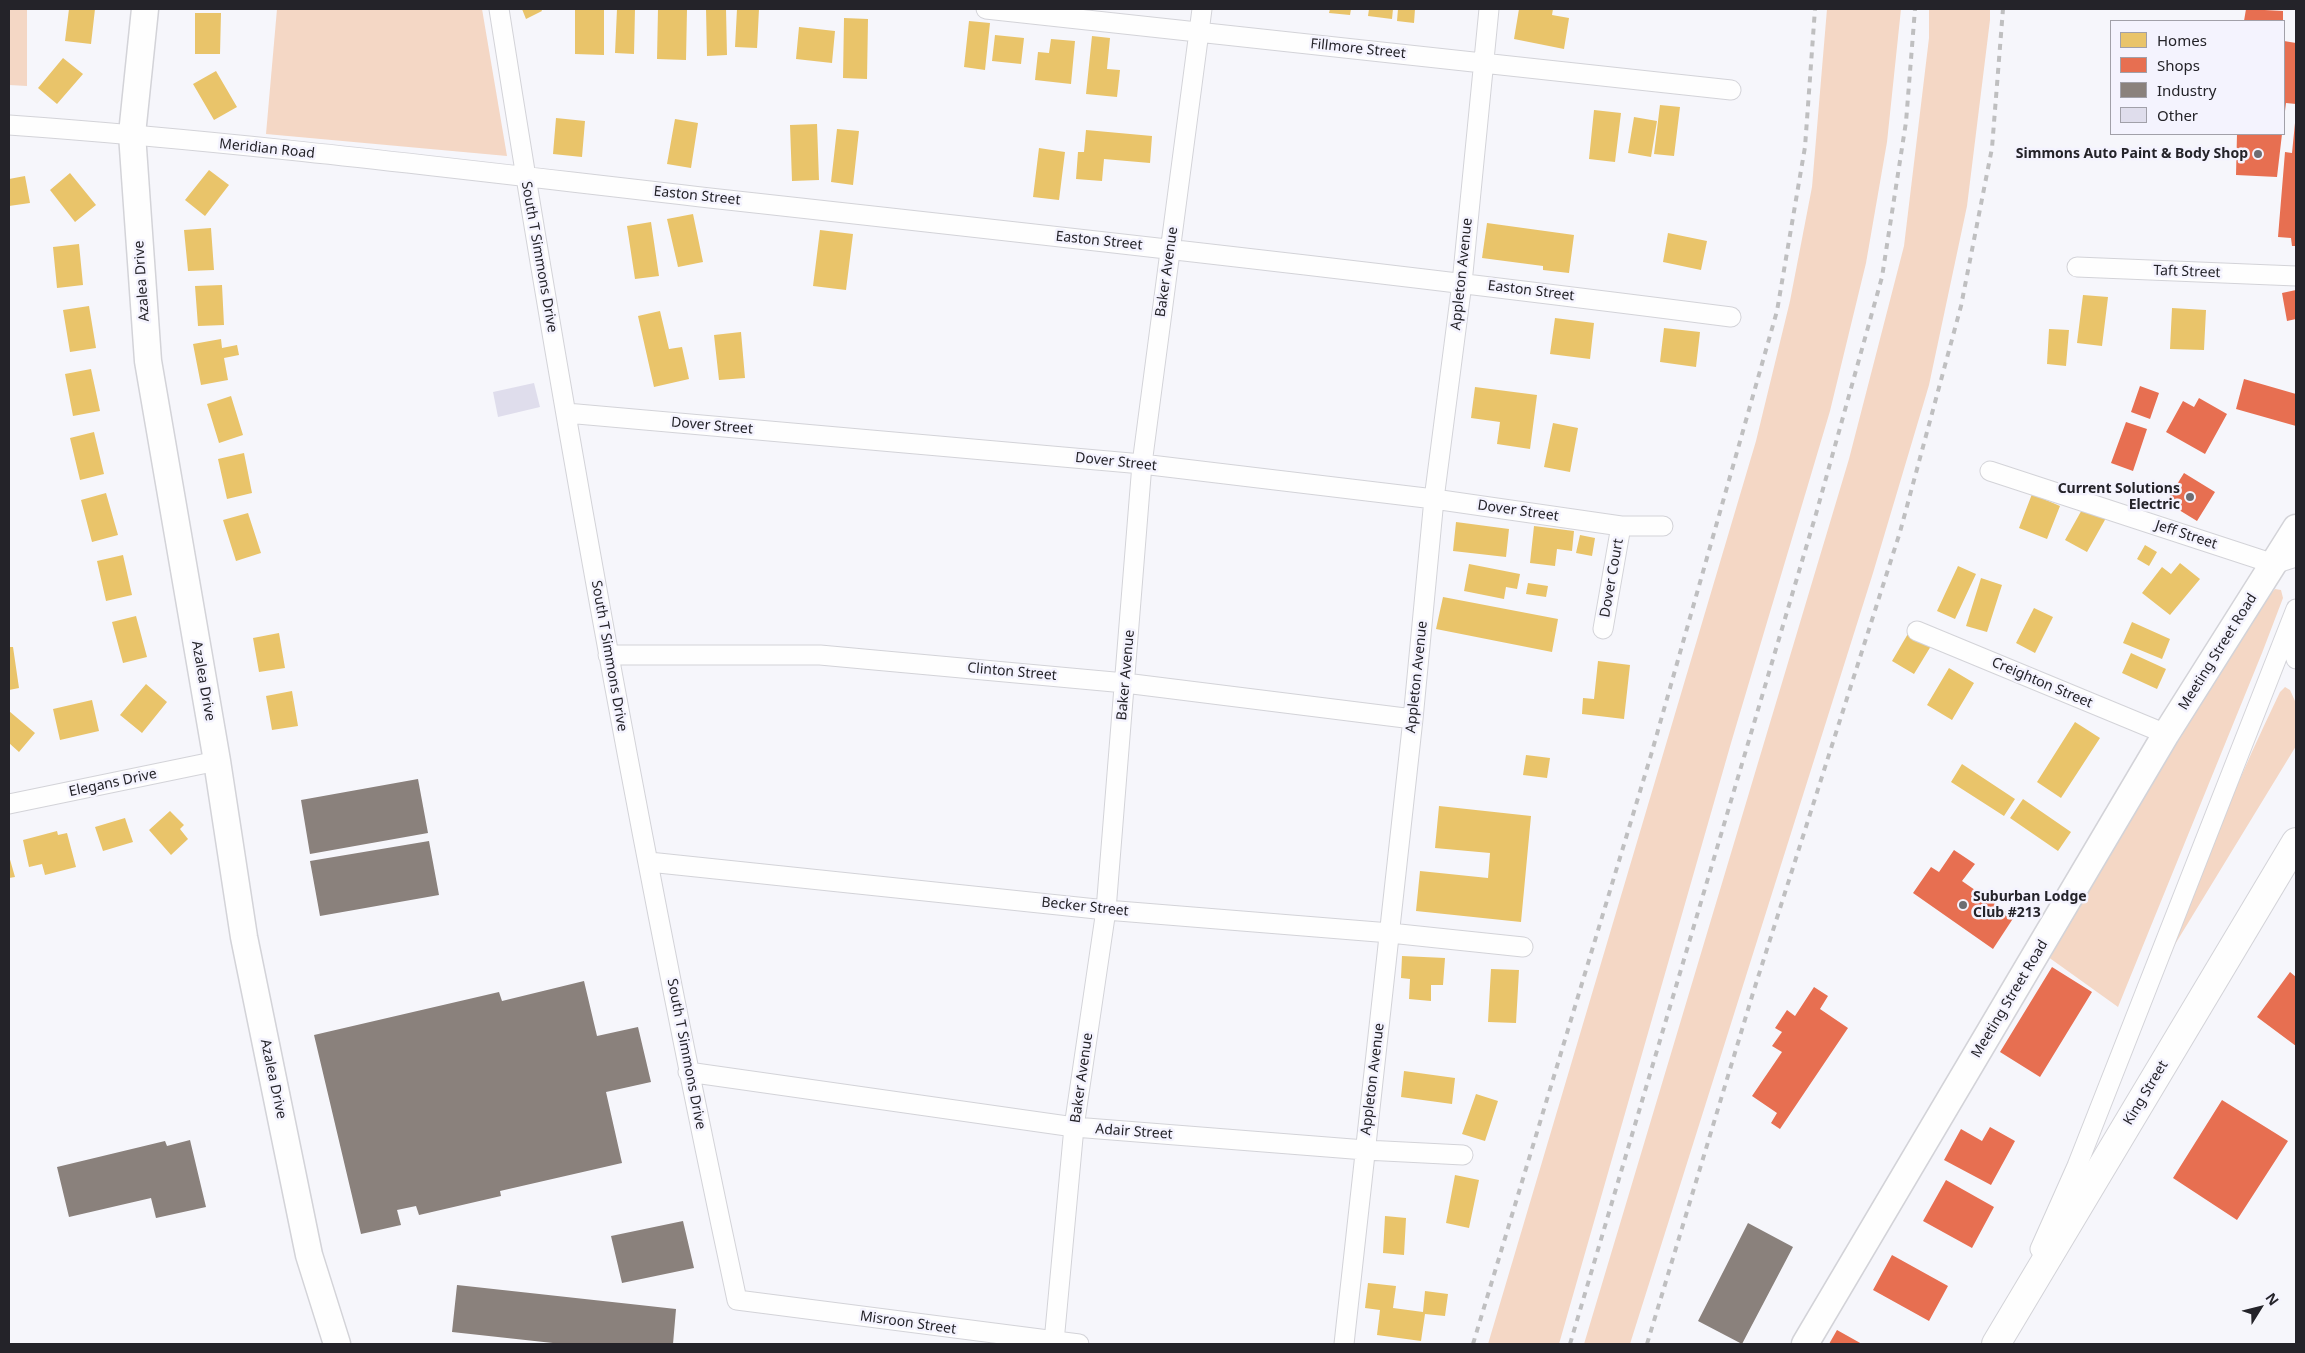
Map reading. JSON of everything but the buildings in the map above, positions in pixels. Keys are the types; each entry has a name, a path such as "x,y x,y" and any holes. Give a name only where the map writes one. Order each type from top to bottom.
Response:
{"main road":[{"name":"King Street","path":"1996,1344 2296,842"}],"street":[{"name":"Azalea Drive","path":"145,9 132,134 148,361 217,761 244,937 307,1245 316,1282 337,1344"},
{"name":"South T Simmons Drive","path":"499,9 608,655 688,1072 737,1300"},
{"name":"Fillmore Street","path":"986,9 1730,90"},
{"name":"Baker Avenue","path":"1054,1342 1074,1127 1106,910 1142,464 1202,9"},
{"name":"Appleton Avenue","path":"1344,1344 1413,719 1434,499 1462,282 1489,9"},
{"name":"Meridian Road","path":"9,125 132,134 526,177"},
{"name":"Easton Street","path":"526,177 1462,282 1732,317"},
{"name":"Taft Street","path":"2077,267 2296,276"},
{"name":"Dover Street","path":"566,413 1142,464 1434,499 1621,526 1663,526"},
{"name":"Jeff Street","path":"1990,471 2285,560"},
{"name":"Dover Court","path":"1604,629 1621,526"},
{"name":"Meeting Street Road","path":"1805,1344 2166,734 2285,560 2296,528"},
{"path":"2293,617 2296,659"},
{"path":"1996,1344 2009,1320 2076,1166 2293,617"},
{"name":"Creighton Street","path":"1917,631 2166,734"},
{"name":"Clinton Street","path":"608,655 820,655 1125,683 1413,719"},
{"name":"Elegans Drive","path":"9,804 217,761"},
{"name":"Becker Street","path":"648,862 1106,910 1390,933 1523,947"},
{"name":"Adair Street","path":"688,1072 1074,1127 1365,1150 1462,1155"},
{"name":"Misroon Street","path":"737,1300 1079,1344"}],"shaded area":[{"path":"9,9 27,9 27,86 9,85"},
{"path":"277,9 482,9 507,156 266,134"},
{"path":"1827,9 1901,9 1887,142 1866,263 1830,411 1731,743 1559,1344 1488,1344 1756,441 1790,301 1812,187"},
{"path":"1929,9 1990,9 1990,20 1967,206 1929,385 1873,573 1630,1344 1584,1344 1849,459 1904,246 1929,38"},
{"path":"2275,589 2281,590 2283,598 2118,1007 2044,954 2095,868 2267,598"},
{"path":"2285,687 2290,690 2295,701 2296,746 2174,946 2174,940 2224,815 2280,692"}],"railway":[{"path":"1473,1344 1651,755 1777,311 1805,147 1815,9"},
{"path":"1570,1344 1816,514 1882,277 1906,122 1915,9"},
{"path":"1647,1344 1753,993 1900,532 1961,306 1992,148 2003,9"}],"place":[{"name":"Simmons Auto Paint & Body Shop","path":"2258,154"},
{"name":"Current Solutions Electric","path":"2190,497"},
{"name":"Suburban Lodge Club #213","path":"1963,905"}]}
